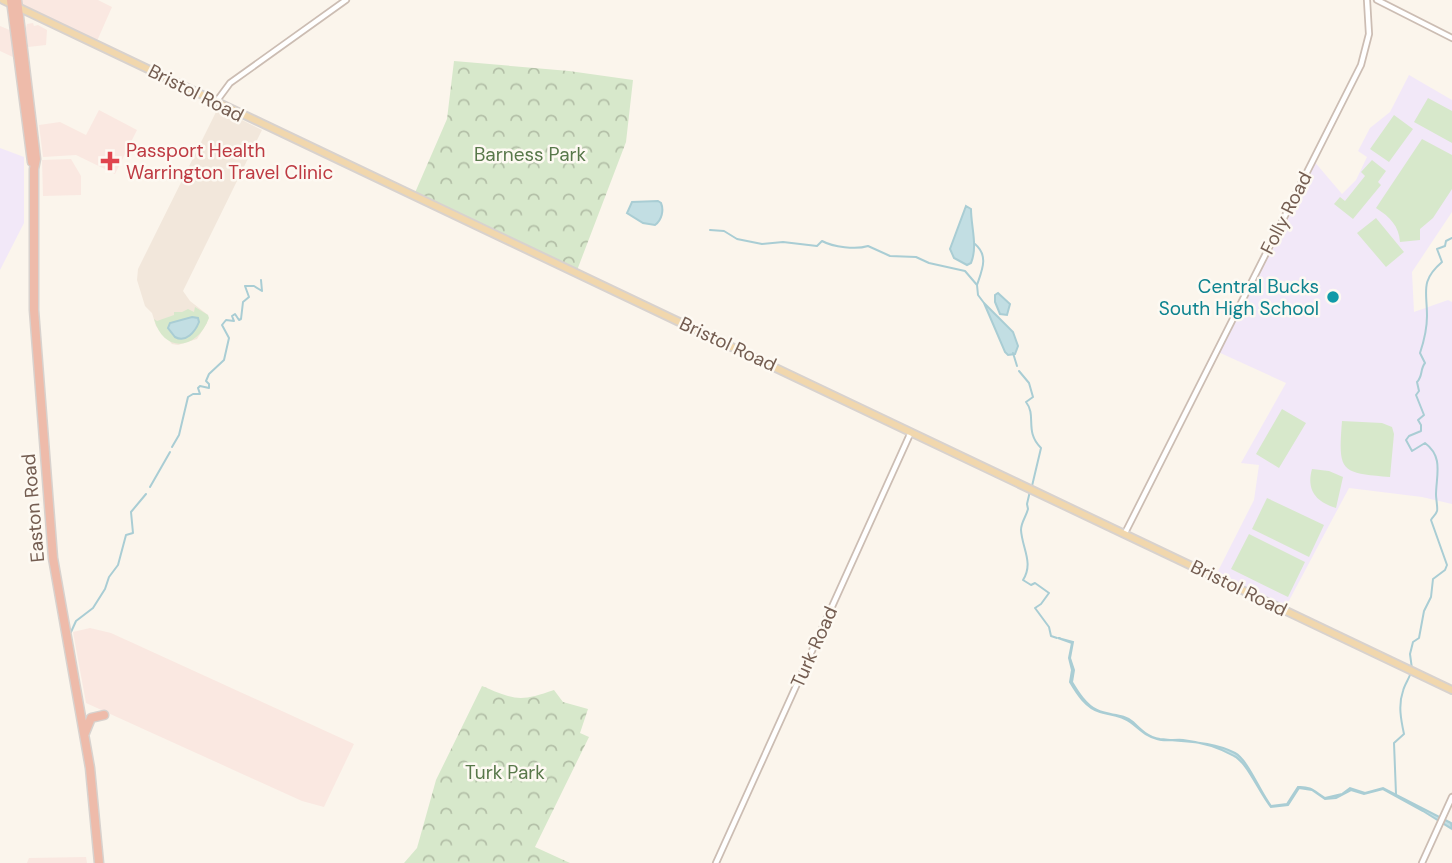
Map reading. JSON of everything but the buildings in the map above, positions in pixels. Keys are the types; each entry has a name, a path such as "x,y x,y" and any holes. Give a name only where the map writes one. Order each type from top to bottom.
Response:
{"highway":[{"name":"Easton Road","path":"12,2 32,106 36,159 34,310 52,558 93,786 97,863"},
{"path":"85,736 86,726 91,718 104,715"}],"main road":[{"name":"Bristol Road","path":"12,2 216,102 1452,690"}],"street":[{"path":"216,102 230,83 346,0"},
{"name":"Folly Road","path":"1125,533 1362,65 1369,34 1367,0"},
{"path":"1368,7 1371,2 1377,0 1452,38"},
{"name":"Turk Road","path":"716,863 911,431"},
{"path":"1422,863 1452,797"}],"shaded area":[{"path":"20,0 98,0 112,7 97,41 23,6"},
{"path":"33,23 34,26 38,25 47,30 46,45 28,47 26,28 27,24"},
{"path":"0,26 12,31 15,58 0,51"},
{"path":"1409,75 1452,100 1452,212 1412,272 1414,312 1448,300 1452,302 1452,504 1422,497 1349,488 1284,610 1215,577 1254,500 1259,465 1241,463 1286,383 1216,351 1313,160 1342,194 1356,180 1367,157 1358,151 1370,128 1390,112"},
{"path":"218,108 262,130 183,291 190,301 208,315 207,323 197,339 178,345 172,344 156,326 152,313 145,306 137,280 138,269"},
{"path":"99,110 137,130 115,174 76,155 43,157 39,125 60,122 86,135"},
{"path":"0,148 24,157 24,223 0,270"},
{"path":"71,159 81,176 81,195 43,196 42,160"},
{"path":"90,628 111,633 354,744 324,807 302,801 86,703 73,632"},
{"path":"86,857 87,863 27,863 29,858"}],"green space":[{"name":"Barness Park","path":"454,61 569,71 633,80 626,142 576,273 414,195 447,119"},
{"path":"1428,98 1452,111 1452,143 1414,122"},
{"path":"1394,115 1413,129 1389,162 1370,149"},
{"path":"1422,139 1452,155 1452,189 1433,218 1420,229 1420,240 1400,242 1393,222 1376,208"},
{"path":"1372,160 1386,171 1378,182 1381,185 1353,219 1334,204 1340,197 1345,201 1365,176 1361,172"},
{"path":"1376,218 1404,252 1386,267 1357,233"},
{"path":"195,307 209,318 197,337 181,344 165,338 154,319 157,321 174,315 174,312 188,309 194,312"},
{"path":"1282,409 1306,423 1279,468 1256,454"},
{"path":"1342,421 1382,423 1392,427 1394,434 1390,477 1361,474 1346,467 1341,451"},
{"path":"1312,469 1329,471 1343,477 1336,508 1314,494 1310,483"},
{"path":"1267,498 1324,525 1309,557 1252,529"},
{"path":"1249,534 1305,562 1288,597 1231,569"},
{"name":"Turk Park","path":"482,686 518,698 554,690 563,702 588,709 580,733 589,737 535,847 570,863 404,863 417,848 436,780"}],"water":[{"path":"632,202 661,203 662,212 655,225 643,223 627,213"},
{"path":"966,206 971,209 974,243 973,257 967,265 954,258 950,249"},
{"path":"998,293 1010,304 1007,315 1000,314 995,302 995,295"},
{"path":"984,303 1013,332 1018,346 1015,354 1008,355 1005,352"},
{"path":"198,318 199,322 193,333 186,338 175,337 168,328 170,323"},
{"path":"1058,638 1073,642 1070,658 1074,670 1072,682 1089,705 1101,712 1129,719 1152,737 1145,734 1127,720 1100,712 1095,710 1086,704 1070,682 1072,670 1069,658 1072,643"},
{"path":"1198,743 1226,749 1240,757 1271,806 1287,804 1298,787 1310,788 1325,798 1342,794 1350,788 1365,793 1383,788 1451,823 1452,829 1383,789 1364,794 1351,790 1336,798 1325,799 1312,790 1299,788 1288,805 1271,807 1239,759 1223,750"}],"waterway":[{"path":"710,230 724,231 737,239 762,244 783,242 817,246 822,241 845,247 868,246 890,256 916,257 929,263 965,271 977,285 978,295 984,303"},
{"path":"1412,669 1410,654 1413,642 1419,638 1424,611 1431,597 1433,579 1445,570 1447,565 1431,520 1437,510 1438,474 1435,454 1425,443 1412,451 1406,440 1421,431 1418,420 1424,415 1416,395 1419,391 1417,382 1425,363 1420,353 1427,316 1426,287 1430,275 1442,262 1437,249 1445,246 1446,241 1452,238"},
{"path":"975,244 983,258 977,285"},
{"path":"172,447 179,435 188,397 200,394 200,386 209,388 206,381 209,374 224,360 229,338 222,325 226,320 234,321 232,316 235,314 241,319 243,302 249,297 245,286 254,286 262,291 261,280"},
{"path":"1013,353 1017,366"},
{"path":"1019,371 1029,383 1033,397 1026,402 1031,413 1033,436 1041,448 1032,486"},
{"path":"150,487 170,452"},
{"path":"1030,491 1028,509 1021,527 1027,561 1023,580 1031,585 1035,583 1049,593 1035,608 1049,627 1051,636 1057,638"},
{"path":"71,632 76,621 93,608 105,589 109,577 118,565 126,535 133,533 131,512 146,494"},
{"path":"1396,794 1394,743 1404,734 1401,702 1410,675"}],"place":[{"name":"Passport Health Warrington Travel Clinic","path":"110,161"},
{"name":"Central Bucks South High School","path":"1333,297"}]}
